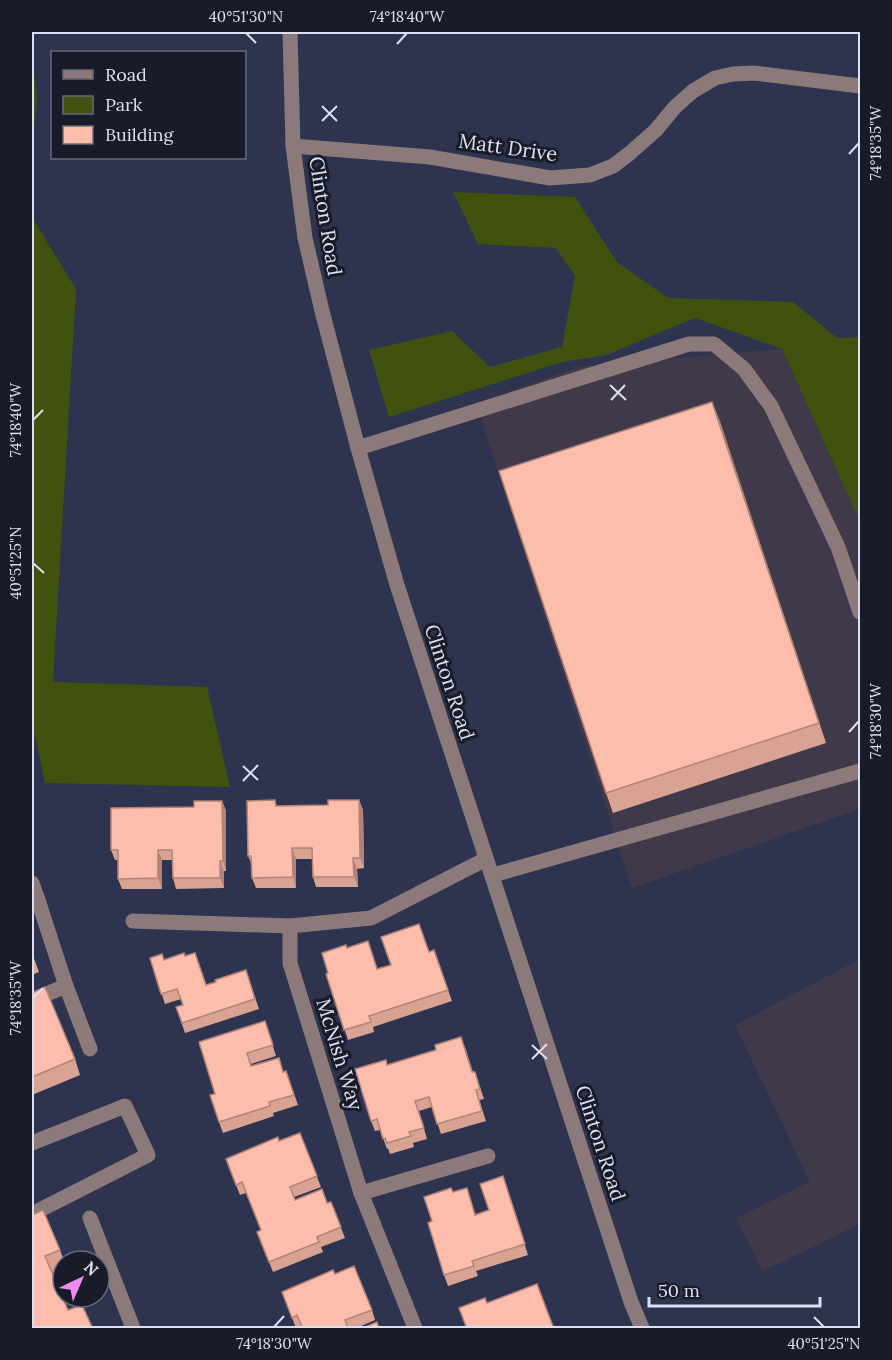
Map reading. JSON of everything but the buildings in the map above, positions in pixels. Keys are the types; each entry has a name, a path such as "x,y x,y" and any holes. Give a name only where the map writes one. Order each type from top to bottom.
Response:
{"street":[{"name":"Clinton Road","path":"290,32 293,146 305,238 358,448 397,585 631,1302 642,1329"},
{"name":"Matt Drive","path":"293,146 430,157 550,177 590,175 613,166 630,153 656,130 675,107 693,91 715,78 754,73 861,86"},
{"path":"358,448 689,344 714,345 744,369 771,406 838,547 861,612"},
{"path":"493,875 861,771"},
{"path":"133,921 290,926 371,918 486,859"},
{"path":"32,883 35,902 90,1049"},
{"name":"McNish Way","path":"290,926 290,963 361,1193 415,1329"},
{"path":"32,1000 66,986"},
{"path":"32,1143 125,1106 148,1155 32,1214"},
{"path":"361,1193 488,1155"},
{"path":"90,1218 133,1329"}],"shaded area":[{"path":"782,349 860,522 860,809 632,888 476,403 581,366"},
{"path":"860,959 860,1224 763,1271 736,1218 810,1182 735,1025"}],"green space":[{"path":"32,60 37,97 32,153"},
{"path":"453,192 575,197 617,262 668,298 793,302 837,338 860,337 860,522 782,349 695,318 606,355 562,362 389,417 369,350 452,331 490,367 562,347 575,276 556,248 478,244"},
{"path":"32,217 76,289 53,682 207,687 230,787 45,783 32,722"}]}
